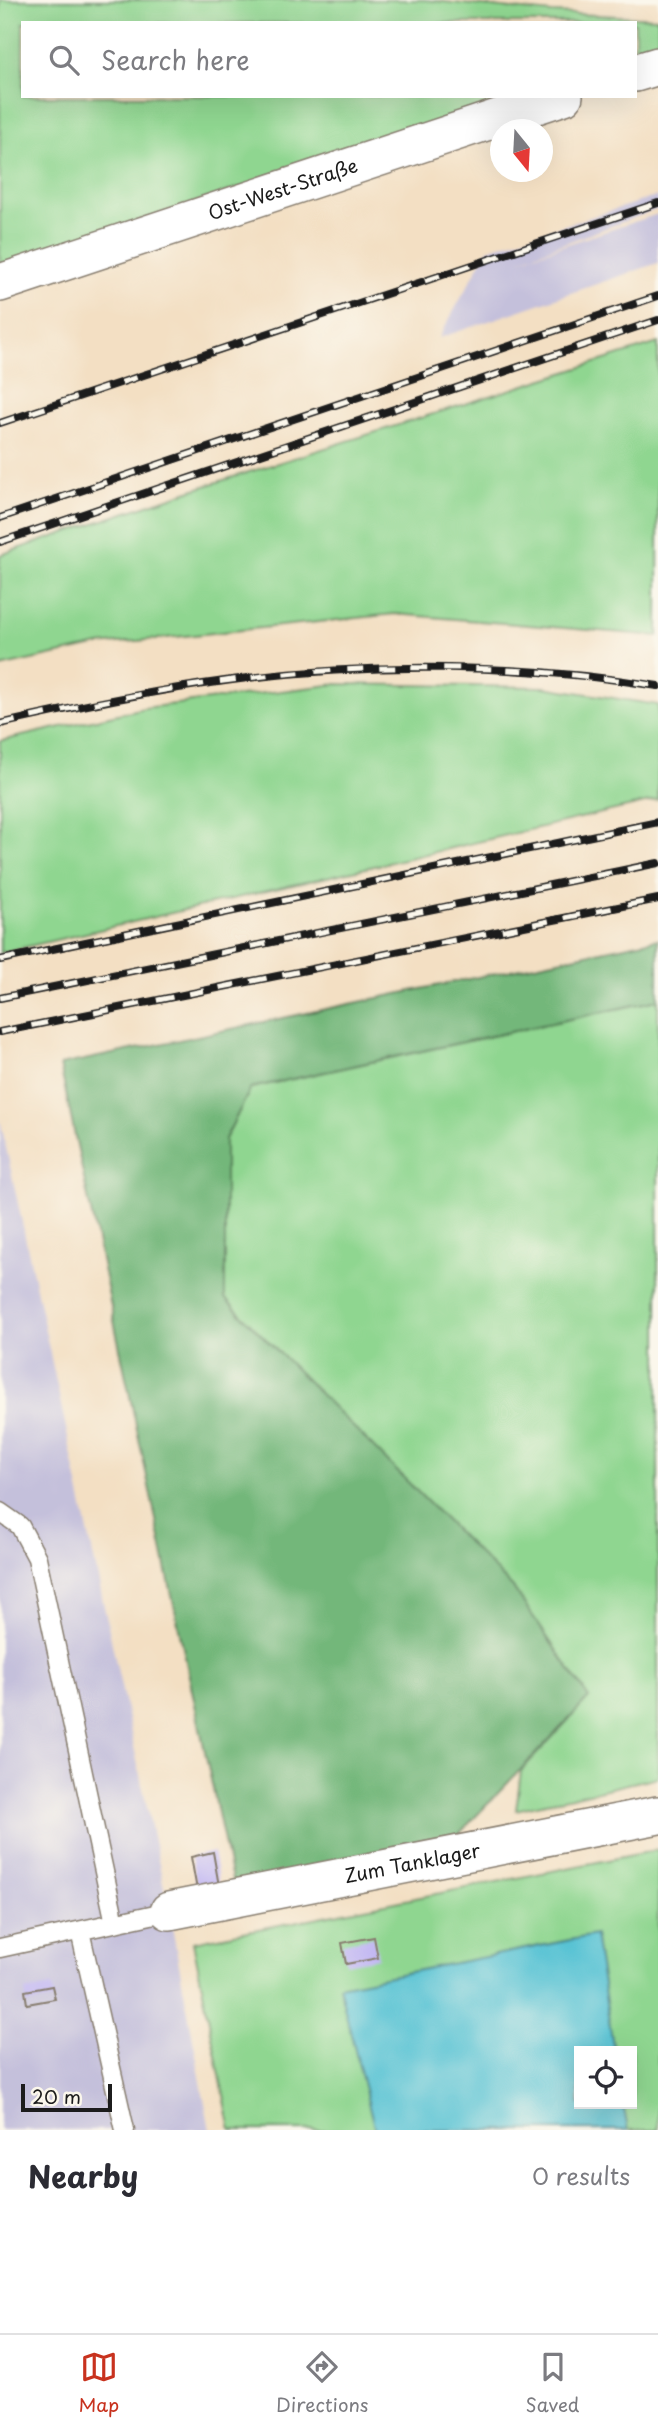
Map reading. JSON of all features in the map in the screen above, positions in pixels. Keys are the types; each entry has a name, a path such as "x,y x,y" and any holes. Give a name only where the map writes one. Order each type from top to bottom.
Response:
{"street":[{"path":"637,72 658,66"},
{"name":"Ost-West-Straße","path":"0,283 558,98"},
{"name":"Zum Tanklager","path":"169,1911 658,1815"}],"lane":[{"path":"0,1512 20,1527 37,1558 115,1923"},
{"path":"0,1948 169,1911"},
{"path":"80,1931 125,2130"}],"shaded area":[{"path":"658,196 658,209 516,261 658,214 658,263 439,338 488,249"},
{"path":"0,1119 169,1911 210,2130 0,2130"}],"green space":[{"path":"0,0 425,0 552,13 658,18 658,51 637,58 637,21 21,21 21,98 514,98 0,266"},
{"path":"658,343 658,636 395,614 99,645 0,667 0,555 189,491"},
{"path":"337,684 544,687 658,705 658,800 0,953 0,741 144,708"},
{"path":"658,939 658,1000 251,1088 225,1139 225,1298 514,1589 589,1698 457,1836 234,1889 60,1065"},
{"path":"658,1000 658,1777 516,1810 521,1771 589,1698 514,1589 225,1298 225,1139 251,1088"},
{"path":"658,1850 658,2130 231,2130 193,1942"}],"water":[{"path":"595,1935 613,2046 574,2046 574,2109 624,2109 628,2130 375,2130 339,1986"}],"building":[{"path":"213,1852 219,1886 197,1890 191,1857"},
{"path":"374,1937 378,1958 346,1964 342,1943"},
{"path":"52,1986 55,1999 27,2004 25,1991"}],"railway":[{"path":"0,423 658,203"},
{"path":"0,518 658,296"},
{"path":"0,542 658,320"},
{"path":"0,724 179,688 240,679 344,670 502,670 555,673 658,686"},
{"path":"0,960 658,822"},
{"path":"0,998 658,863"},
{"path":"0,1032 658,899"}]}
